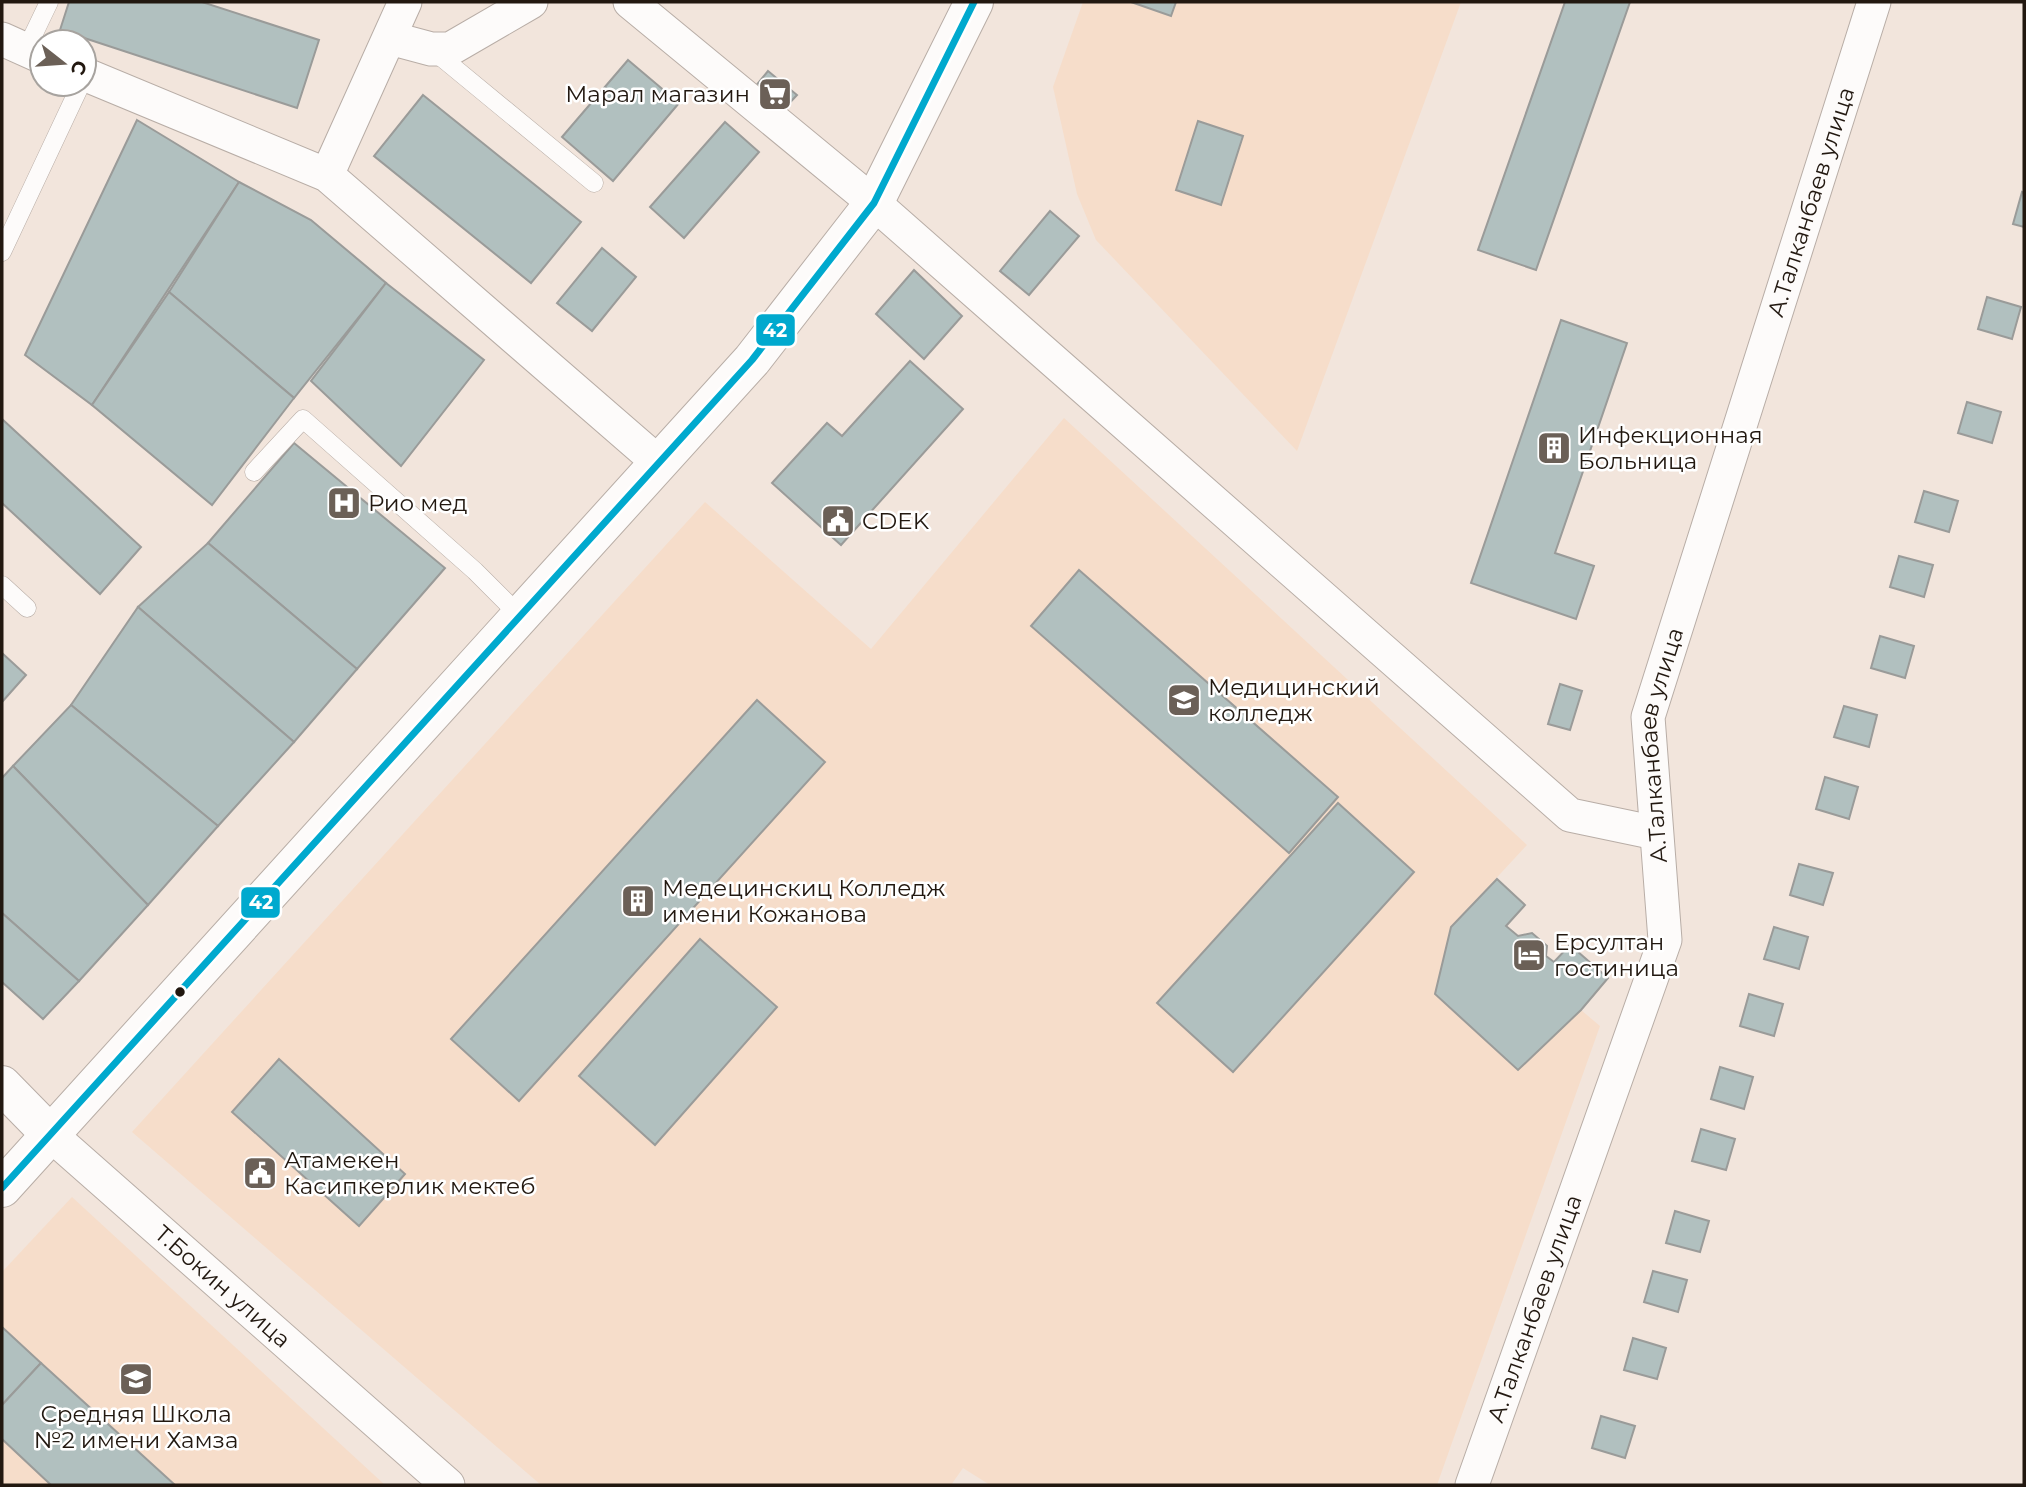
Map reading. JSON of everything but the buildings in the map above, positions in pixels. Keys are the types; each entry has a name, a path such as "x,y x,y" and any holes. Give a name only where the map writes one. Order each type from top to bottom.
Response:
{"main road":[{"path":"2,1188 752,360 874,203 974,2"},
{"name":"Т.Бокин улица","path":"2,1085 51,1135"}],"street":[{"path":"327,175 405,2"},
{"path":"390,38 431,49 450,49 531,2"},
{"path":"630,2 874,203 1570,815 1656,833"},
{"name":"А.Талканбаев улица","path":"1472,1485 1665,940 1648,717 1874,2"},
{"path":"98,83 327,175 659,463"},
{"name":"Т.Бокин улица","path":"51,1135 448,1485"}],"lane":[{"path":"23,49 49,2"},
{"path":"431,49 594,183"},
{"path":"2,252 74,98"},
{"path":"254,472 303,419 475,571 520,616"},
{"path":"2,585 27,608"}],"shaded area":[{"path":"1083,2 1461,2 1297,451 1096,240 1077,194 1053,87"},
{"path":"1064,418 1527,845 1451,927 1435,994 1518,1069 1581,1010 1600,1026 1437,1485 990,1485 963,1468 951,1485 541,1485 132,1132 705,502 871,649"},
{"name":"Средняя Школа №2 имени Хамза","path":"72,1197 385,1485 2,1485 2,1272"}],"transit line":[{"name":"42","path":"2,1188 752,360 874,203 974,2"}],"place":[{"name":"Марал магазин","path":"775,94"},
{"name":"Инфекционная Больница","path":"1554,448"},
{"name":"Рио мед","path":"344,503"},
{"name":"CDEK","path":"838,521"},
{"name":"Медицинский колледж","path":"1184,700"},
{"name":"Медецинскиц Колледж имени Кожанова","path":"638,901"},
{"name":"Ерсултан гостиница","path":"1529,955"},
{"name":"Атамекен Касипкерлик мектеб","path":"260,1173"},
{"name":"Средняя Школа №2 имени Хамза","path":"136,1379"}]}
